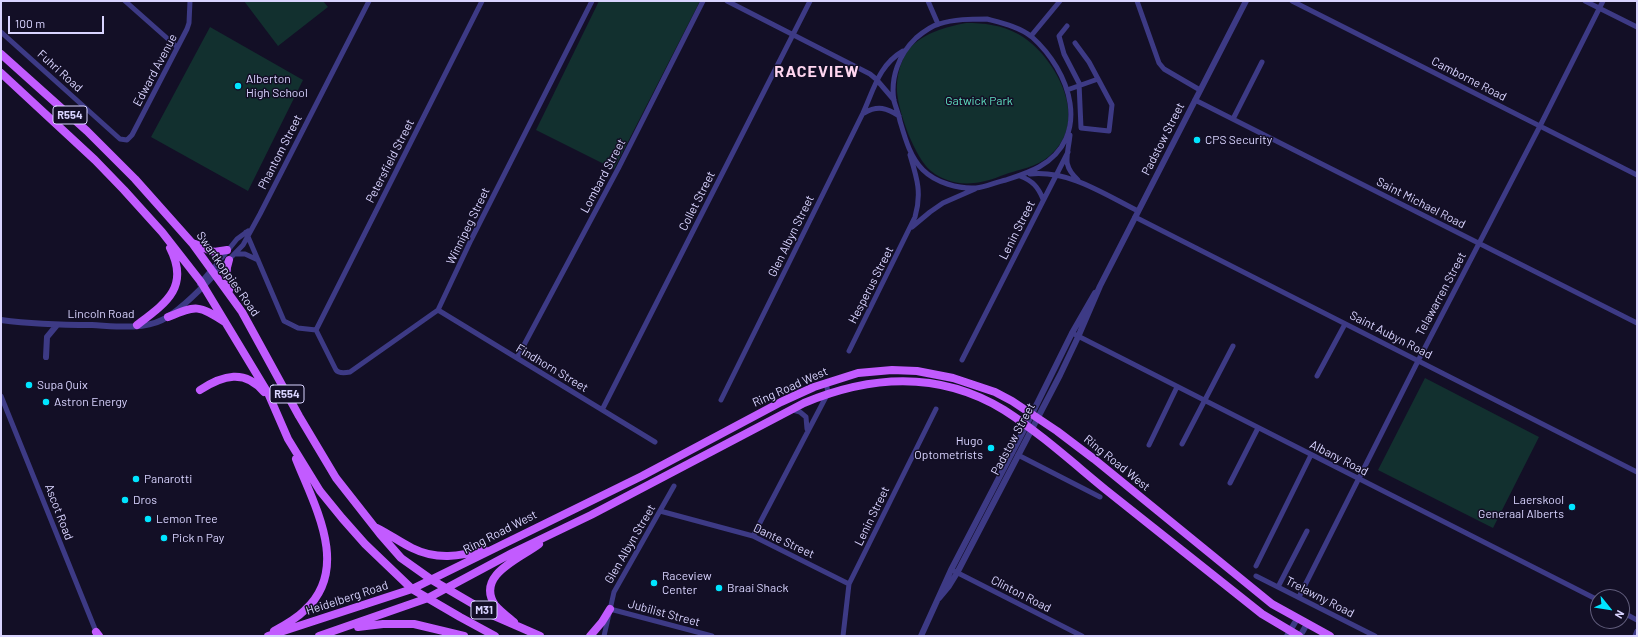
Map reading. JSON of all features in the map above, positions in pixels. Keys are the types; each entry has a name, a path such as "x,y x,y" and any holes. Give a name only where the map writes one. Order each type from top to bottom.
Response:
{"main road":[{"name":"Swartkoppies Road","path":"1,54 93,136 135,179 192,242 242,312 299,416 336,478 401,558 446,589"},
{"name":"R554","path":"1,73 95,160 162,232 203,284 265,387 288,439 320,491 365,544 412,589 428,598"},
{"path":"137,325 167,300 175,289 177,282 178,274 176,262 162,232"},
{"path":"192,242 214,252 230,255 226,267 226,275 231,295"},
{"path":"168,317 189,308 196,308 211,314 227,324"},
{"name":"Ring Road West","path":"432,580 507,541 642,476 781,402 826,382 858,373 876,371 917,371 935,373 995,392 1034,416 1057,431 1100,464 1272,604 1330,636"},
{"path":"200,390 227,377 248,378 263,391 273,404"},
{"name":"Ring Road West","path":"446,589 512,553 591,515 790,410 828,393 870,383 899,380 926,382 969,393 1004,410 1029,428 1262,614 1288,633 1300,636"},
{"path":"265,636 306,610 316,597 323,584 326,571 327,544 323,530 288,439"},
{"path":"375,527 421,552 447,557 462,555 507,541"},
{"path":"522,629 496,605 490,586 494,577 504,566 537,546 555,532"},
{"name":"Heidelberg Road","path":"268,636 412,589 432,580"},
{"path":"319,636 428,598 446,589"},
{"name":"M31","path":"446,589 492,615 540,636"},
{"name":"M31","path":"428,598 495,636"},
{"path":"590,636 602,622 610,609"},
{"path":"346,627 414,624 464,636"}],"street":[{"path":"125,1 177,48"},
{"name":"Edward Avenue","path":"124,140 130,139 189,24 190,1"},
{"name":"Phantom Street","path":"192,296 230,255 253,226 369,1"},
{"name":"Petersfield Street","path":"316,330 482,1"},
{"name":"Winnipeg Street","path":"316,330 336,370 340,373 345,373 350,372 438,310 471,240 592,1"},
{"name":"Lombard Street","path":"517,358 619,167 703,1"},
{"path":"727,1 870,74 894,101"},
{"name":"Collet Street","path":"602,410 810,1"},
{"path":"928,1 938,24"},
{"path":"1031,36 1060,1"},
{"path":"1137,1 1159,63 1164,69 1200,90"},
{"name":"Padstow Street","path":"1034,416 1078,337 1100,286 1246,1"},
{"name":"Camborne Road","path":"1292,1 1637,175"},
{"path":"1586,1 1637,27"},
{"name":"Telawarren Street","path":"1299,597 1418,360 1540,126 1603,1"},
{"path":"894,101 894,82 897,65 904,51 921,34 938,24 964,20 987,19 1012,26 1031,36 1050,56 1063,80 1067,90 1071,115 1068,170 1080,182"},
{"path":"1067,26 1059,36 1064,54 1079,86 1081,128 1109,131 1112,105 1089,62 1075,43"},
{"name":"Fuhri Road","path":"1,32 120,139 124,140"},
{"name":"Glen Albyn Street","path":"721,400 863,113 876,79 886,65 896,55 904,51"},
{"path":"1233,119 1262,62"},
{"path":"1067,90 1098,79"},
{"name":"Saint Michael Road","path":"1195,100 1637,324"},
{"name":"Hesperus Street","path":"849,351 911,229 919,204 920,192 917,176 894,101"},
{"path":"863,113 880,107 886,108 899,116"},
{"path":"1022,175 1046,163 1062,148 1071,122"},
{"path":"908,146 923,170 935,178 958,187 977,188 1022,175 1039,173 1057,174 1080,182 1138,211"},
{"name":"Lenin Street","path":"962,360 1068,152"},
{"path":"1022,175 1035,184 1044,199"},
{"name":"Hesperus Street","path":"911,229 930,212 943,203 977,188"},
{"name":"Saint Aubyn Road","path":"1135,217 1637,472"},
{"path":"247,234 284,321 298,328 316,330"},
{"name":"Phantom Street","path":"213,272 230,255 237,239 247,234"},
{"path":"230,255 245,254 258,260"},
{"name":"Padstow Street","path":"954,571 1018,455 1072,333 1100,286"},
{"name":"Lincoln Road","path":"1,320 57,325 137,325 152,323 168,317 192,296"},
{"name":"Findhorn Street","path":"438,310 655,442"},
{"path":"1317,376 1345,324"},
{"path":"46,357 47,337 57,325"},
{"name":"Albany Road","path":"1072,333 1590,596"},
{"path":"1182,444 1206,401 1233,346"},
{"path":"753,536 807,430 828,393 826,382"},
{"path":"1149,445 1177,387"},
{"name":"Ascot Road","path":"1,396 98,635"},
{"name":"Lenin Street","path":"843,636 850,584 936,409"},
{"path":"790,410 800,412 806,417 807,430"},
{"name":"Padstow Street","path":"921,636 1029,428"},
{"path":"1230,483 1258,428"},
{"path":"1018,455 1100,497"},
{"path":"1256,566 1311,455"},
{"name":"Glen Albyn Street","path":"604,636 614,592 674,486"},
{"name":"Dante Street","path":"660,511 753,536 850,584"},
{"path":"1278,587 1307,531"},
{"name":"Clinton Road","path":"954,571 1082,636"},
{"name":"Trelawny Road","path":"1256,576 1375,636"},
{"name":"Jubilist Street","path":"610,609 712,636"},
{"path":"1288,633 1297,619"},
{"path":"1300,636 1307,624"},
{"path":"1634,636 1637,631"}],"green space":[{"path":"244,1 323,1 328,7 278,46"},
{"path":"599,1 700,1 614,169 536,130"},
{"name":"Gatwick Park","path":"966,23 986,24 1006,28 1030,42 1052,67 1061,83 1069,115 1067,130 1060,144 1055,151 1037,164 992,179 978,182 957,183 946,180 931,171 919,156 904,123 898,101 897,87 899,70 903,59 915,43 935,32 951,26"},
{"path":"210,27 303,80 248,191 151,137"},
{"path":"1425,378 1539,437 1493,528 1378,470"}],"place":[{"name":"Alberton High School","path":"238,86"},
{"name":"CPS Security","path":"1197,140"},
{"name":"Supa Quix","path":"29,385"},
{"name":"Astron Energy","path":"46,402"},
{"name":"Hugo Optometrists","path":"991,448"},
{"name":"Panarotti","path":"136,479"},
{"name":"Dros","path":"125,500"},
{"name":"Laerskool Generaal Alberts","path":"1572,507"},
{"name":"Lemon Tree","path":"148,519"},
{"name":"Pick n Pay","path":"164,538"},
{"name":"Raceview Center","path":"654,583"},
{"name":"Braai Shack","path":"719,588"}],"district":[{"name":"RACEVIEW","path":"817,72"}]}
